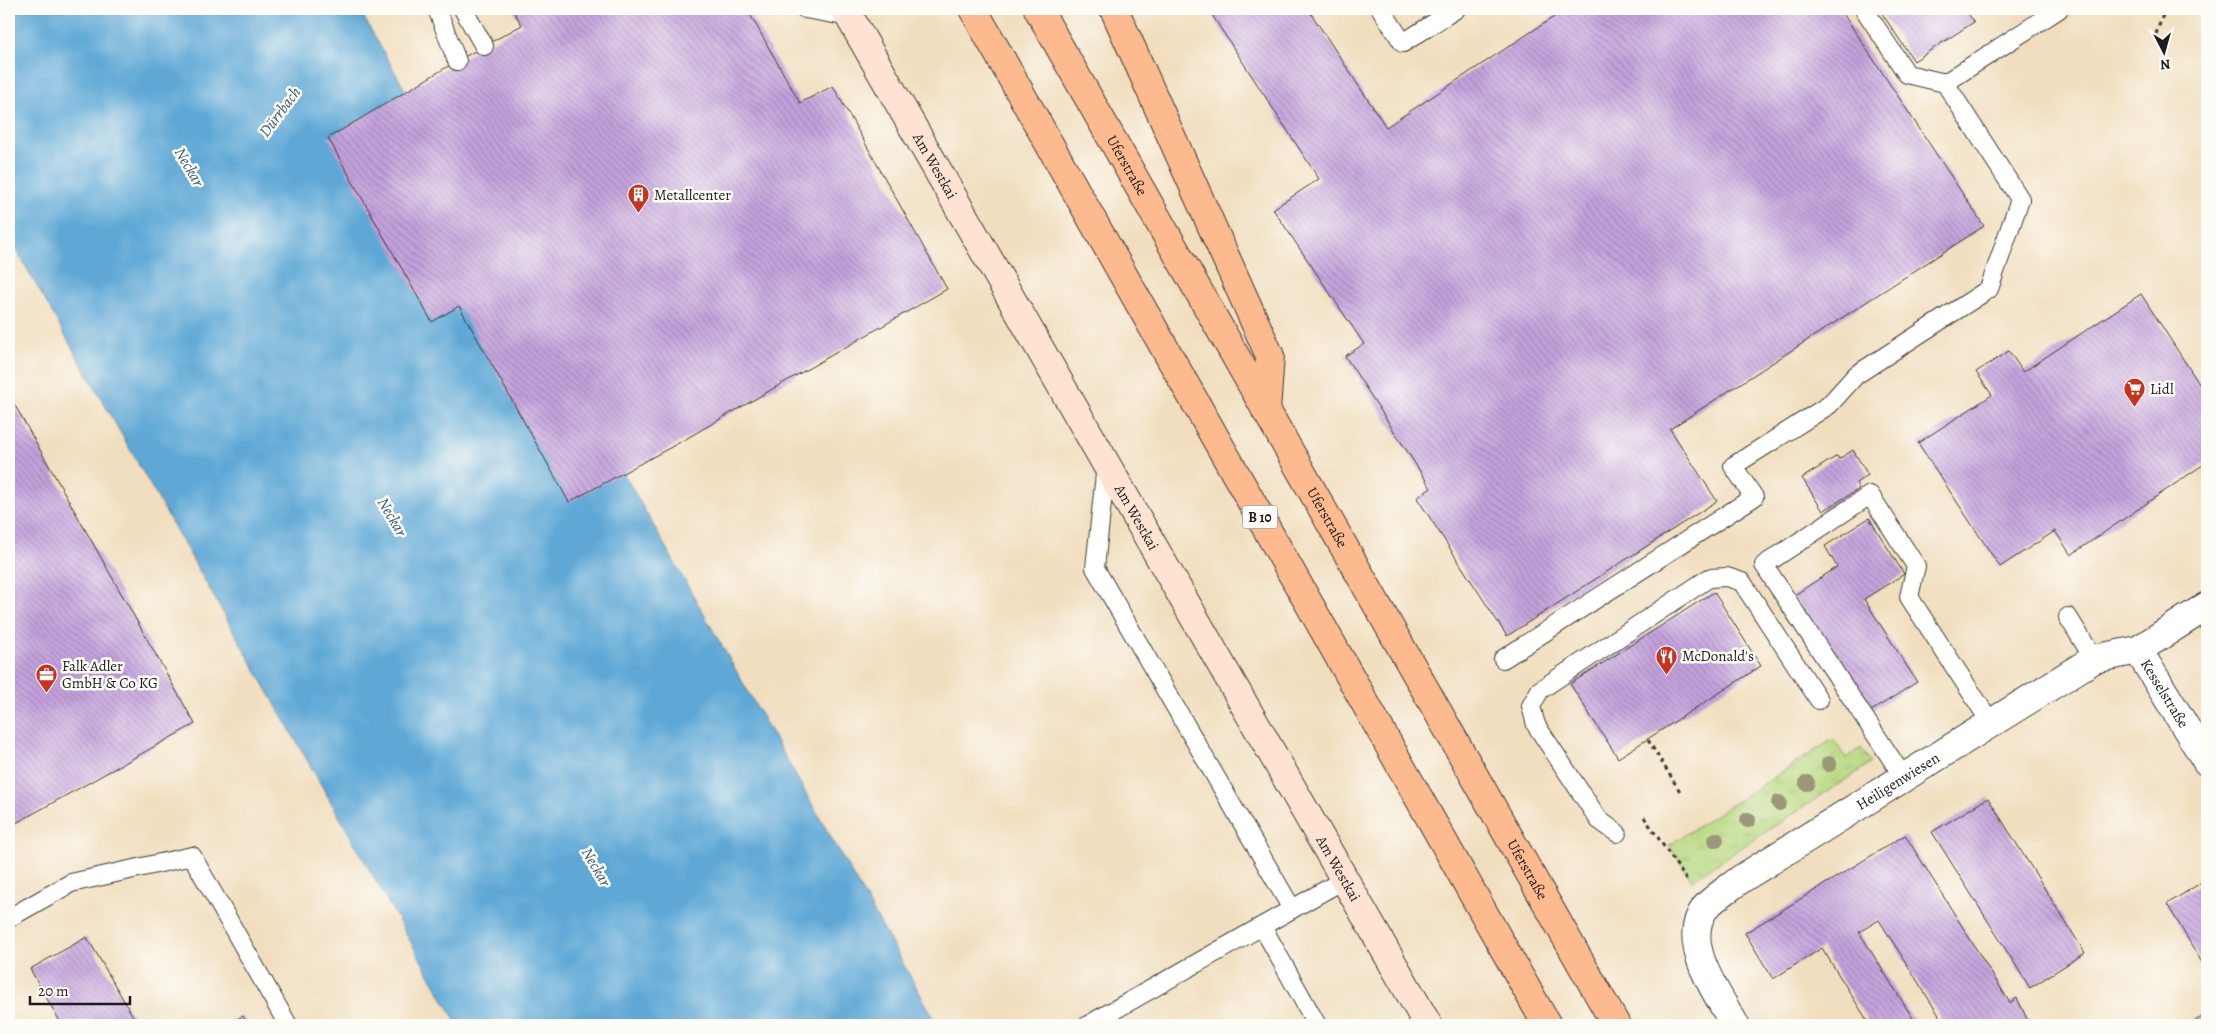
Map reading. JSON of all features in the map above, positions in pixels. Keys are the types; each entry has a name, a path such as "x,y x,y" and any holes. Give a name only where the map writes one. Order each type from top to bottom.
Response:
{"highway":[{"name":"B 10","path":"973,9 1547,1025"},
{"name":"Uferstraße","path":"1038,9 1616,1025"},
{"path":"1114,9 1270,356 1266,411"}],"main road":[{"name":"Am Westkai","path":"847,13 1428,1025"}],"street":[{"name":"Heiligenwiesen","path":"1705,908 1741,879 2094,659 2138,650 2207,606"},
{"name":"Kesselstraße","path":"2138,650 2207,762"},
{"path":"1705,908 1696,928 1697,950 1708,977 1735,1025"}],"lane":[{"path":"437,9 457,61"},
{"path":"463,9 484,46"},
{"path":"805,9 847,13"},
{"path":"1381,9 1403,43 1456,9"},
{"path":"1503,660 1754,497 1733,466 1829,405 1856,374 1989,289 2020,199 1945,83 1907,74 1864,9"},
{"path":"1945,83 2059,9"},
{"path":"1106,465 1095,568 1292,909"},
{"path":"1904,778 1764,565 1870,495 1916,566 1908,597 1992,723"},
{"path":"1617,833 1599,820 1536,725 1532,706 1540,690 1709,578 1727,577 1742,582 1819,700"},
{"path":"2068,617 2094,659"},
{"path":"9,918 71,883 192,856 288,1025"},
{"path":"1088,1025 1345,879"},
{"path":"1262,926 1317,1025"}],"path":[{"path":"2156,34 2165,9"},
{"path":"1648,740 1681,793"},
{"path":"1644,816 1705,908"}],"green space":[{"path":"1833,739 1846,758 1861,748 1871,763 1692,880 1669,845"}],"water":[{"path":"9,9 359,9 938,1025 458,1025 9,237"}],"building":[{"name":"Metallcenter","path":"512,9 747,9 800,103 833,86 947,289 675,445 569,502 459,306 432,322 328,138 457,61 522,25"},
{"path":"1208,9 1308,9 1386,127 1566,9 1840,9 1984,226 1670,429 1717,501 1507,636 1417,498 1431,488 1345,356 1364,344 1273,209 1319,179"},
{"path":"1879,9 1965,9 1974,22 1914,61"},
{"path":"2141,294 2207,396 2207,462 2071,555 2055,531 2000,567 1918,443 1992,395 1976,372 2009,351 2023,372"},
{"path":"9,395 195,724 9,827"},
{"path":"1853,450 1868,475 1856,483 1859,489 1823,511 1802,478 1837,456 1839,459"},
{"path":"1869,518 1904,574 1864,599 1917,682 1868,713 1793,596 1837,567 1825,546"},
{"name":"McDonald's","path":"1714,592 1761,666 1618,758 1570,684"},
{"path":"1988,798 2085,953 2030,988 1932,832"},
{"path":"1905,835 2010,1003 2017,998 2030,1025 1945,1025 1879,920 1859,932 1917,1025 1870,1025 1822,948 1773,979 1745,933"},
{"path":"2207,879 2207,971 2167,904"},
{"path":"87,937 138,1025 62,1025 30,969"},
{"path":"2207,1014 2207,1025 2188,1025"},
{"path":"243,1016 248,1025 226,1025"}],"place":[{"name":"Metallcenter","path":"638,214"},
{"name":"Lidl","path":"2134,408"},
{"name":"McDonald's","path":"1666,675"},
{"name":"Falk Adler GmbH & Co KG","path":"46,694"}],"water label":[{"name":"Dürrbach","path":"280,112"},
{"name":"Neckar","path":"189,167"},
{"name":"Neckar","path":"392,517"},
{"name":"Neckar","path":"596,867"}]}
